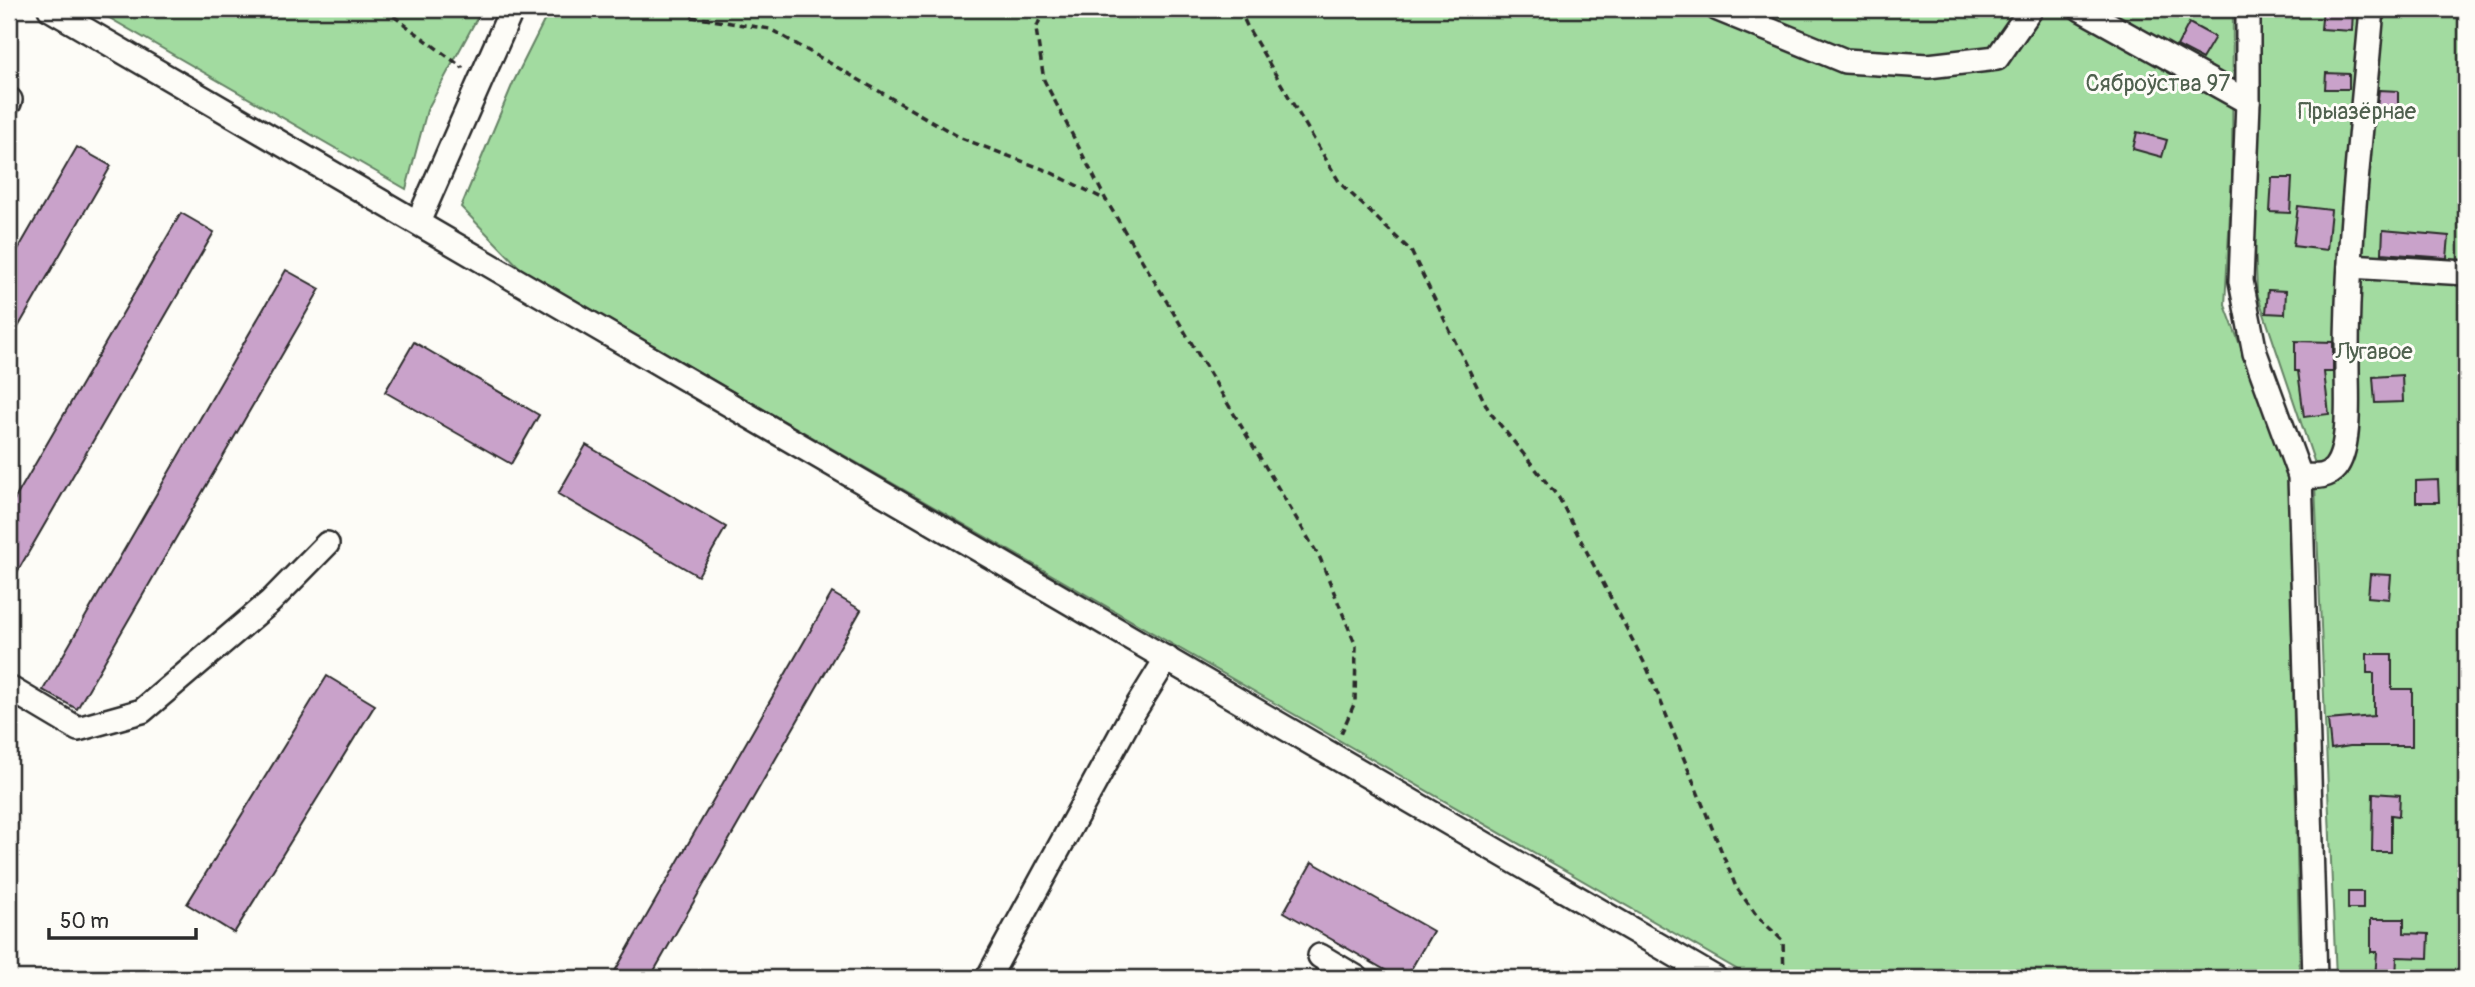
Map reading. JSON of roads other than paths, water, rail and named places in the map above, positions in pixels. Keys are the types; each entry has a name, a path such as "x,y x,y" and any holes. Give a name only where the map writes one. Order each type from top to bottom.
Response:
{"street":[{"path":"50,9 1715,978"},
{"path":"418,222 512,9"},
{"path":"1718,9 1845,61 1928,66 1997,58 2031,9"},
{"path":"2081,9 2248,102"},
{"path":"2248,9 2248,102 2241,281 2255,353 2301,476 2315,978"},
{"path":"2301,476 2323,477 2335,469 2348,424 2347,310 2372,9"},
{"path":"2350,266 2466,273"},
{"path":"9,688 78,729 142,711 271,602 327,544"},
{"path":"988,978 1130,718 1167,658"},
{"path":"1320,956 1357,978"}],"park label":[{"name":"Сяброўства 97","path":"2158,83"},
{"name":"Прыазёрнае","path":"2357,111"},
{"name":"Лугавое","path":"2374,351"}]}
